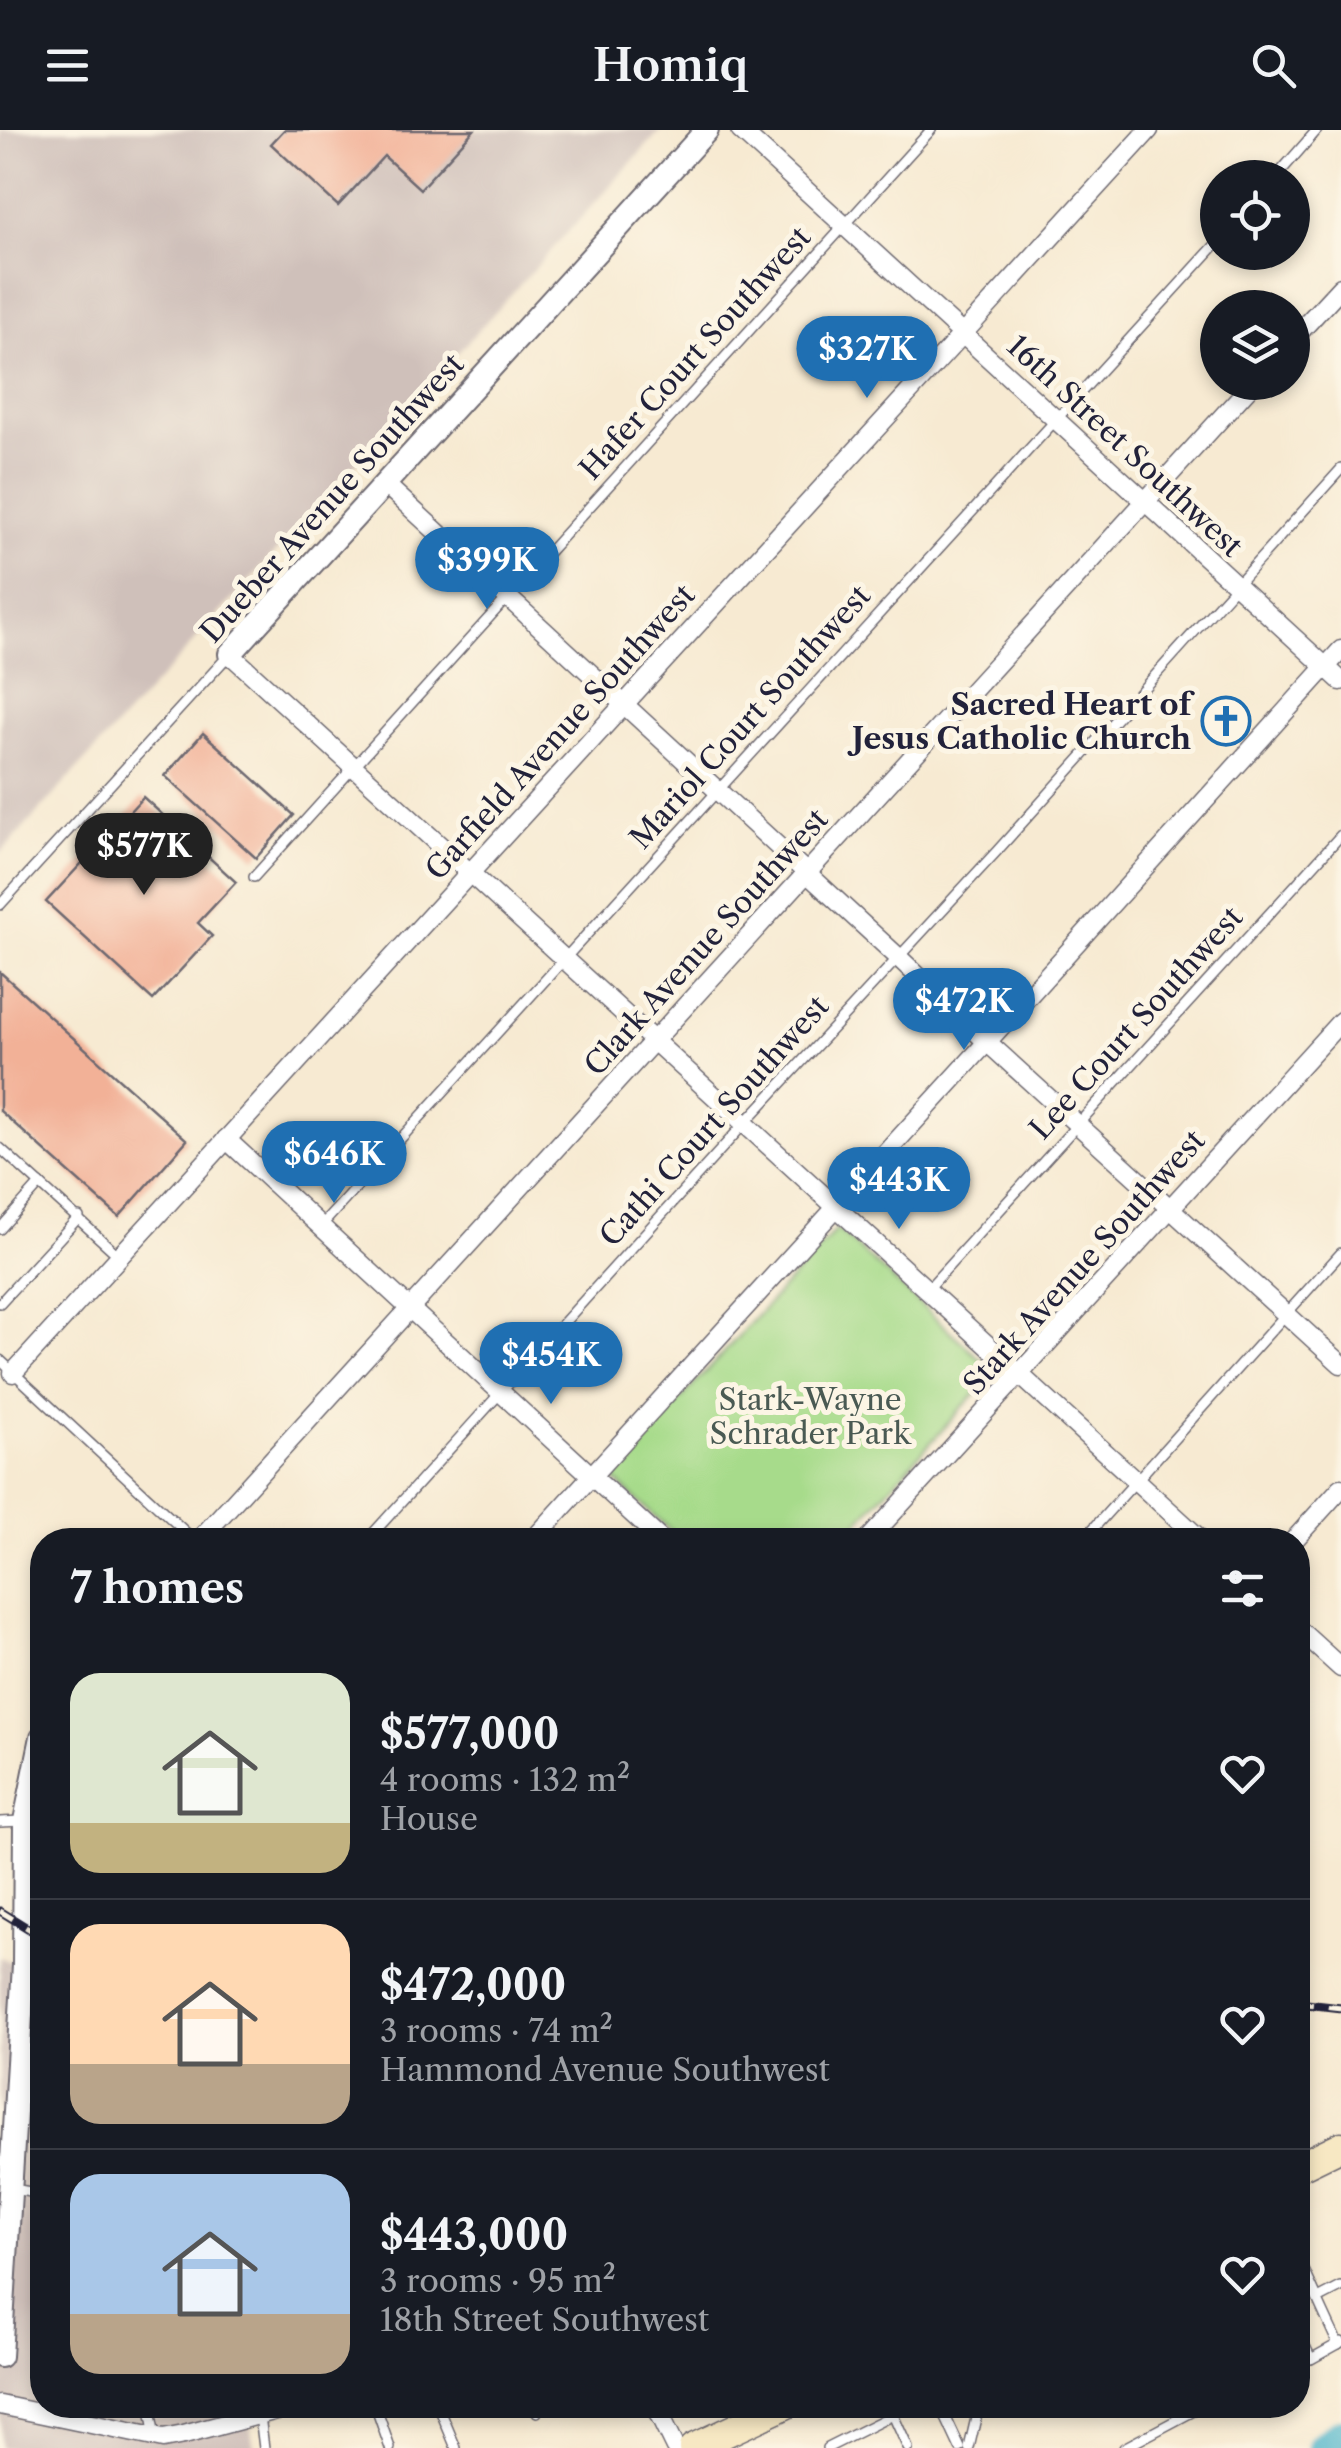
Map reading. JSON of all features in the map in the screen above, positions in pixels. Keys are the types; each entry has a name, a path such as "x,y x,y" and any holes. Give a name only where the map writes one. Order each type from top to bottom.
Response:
{"main road":[{"path":"1310,2163 1339,2153"},
{"path":"693,2448 757,2418"}],"street":[{"name":"Dueber Avenue Southwest","path":"230,654 707,130"},
{"name":"16th Street Southwest","path":"740,130 1341,681"},
{"name":"Garfield Avenue Southwest","path":"7,1366 120,1256 1148,130"},
{"path":"1310,321 1341,288"},
{"name":"Clark Avenue Southwest","path":"207,1528 1238,400"},
{"path":"384,484 1341,1364"},
{"path":"544,1528 1341,650"},
{"path":"230,654 1188,1528"},
{"name":"Stark Avenue Southwest","path":"879,1528 1341,1021"},
{"path":"226,1140 648,1528"},
{"path":"1307,1528 1338,1498"},
{"path":"1310,1639 1341,1668"},
{"path":"0,2356 24,1966 25,1822 30,1797"},
{"path":"0,2405 30,2408"},
{"path":"78,2418 156,2438 184,2436 249,2418"},
{"path":"661,2418 676,2448"}],"lane":[{"name":"Hafer Court Southwest","path":"254,877 931,130"},
{"path":"1291,160 1317,130"},
{"name":"Mariol Court Southwest","path":"321,1226 1200,262"},
{"name":"Cathi Court Southwest","path":"378,1528 1341,470"},
{"name":"Dueber Avenue Southwest","path":"0,905 230,654"},
{"name":"Lee Court Southwest","path":"927,1290 1341,835"},
{"path":"1,1150 120,1256"},
{"path":"0,1229 40,1184"},
{"path":"0,1303 79,1218"},
{"path":"1094,1528 1341,1253"},
{"path":"7,1366 183,1528"},
{"path":"0,1822 25,1822"},
{"path":"11,2189 30,2192"},
{"path":"1310,2282 1340,2343 1310,2356"},
{"path":"1318,2299 1341,2287"},
{"path":"152,2418 156,2438"},
{"path":"260,2418 264,2448"},
{"path":"380,2418 390,2448"},
{"path":"443,2418 456,2448"},
{"path":"827,2448 878,2418"},
{"path":"895,2418 908,2448"},
{"path":"946,2418 960,2448"},
{"path":"968,2448 976,2418"},
{"path":"1124,2448 1181,2418"}],"shaded area":[{"path":"0,130 661,130 0,854"},
{"path":"0,1957 30,1970 30,2418 249,2418 254,2448 0,2448"}],"green space":[{"name":"Stark-Wayne Schrader Park","path":"837,1229 995,1372 853,1528 668,1528 610,1476"}],"building":[{"path":"284,130 474,130 420,189 384,156 338,206 271,144"},
{"path":"203,733 294,815 256,858 165,776"},
{"path":"143,797 236,882 198,923 212,936 153,1000 46,902"},
{"path":"0,972 187,1140 119,1217 0,1111"}],"waterway":[{"path":"1323,2448 1341,2434"}],"railway":[{"path":"0,1911 30,1930"},
{"path":"1310,2004 1341,2008"}],"place":[{"name":"Sacred Heart of Jesus Catholic Church","path":"1226,721"}]}
